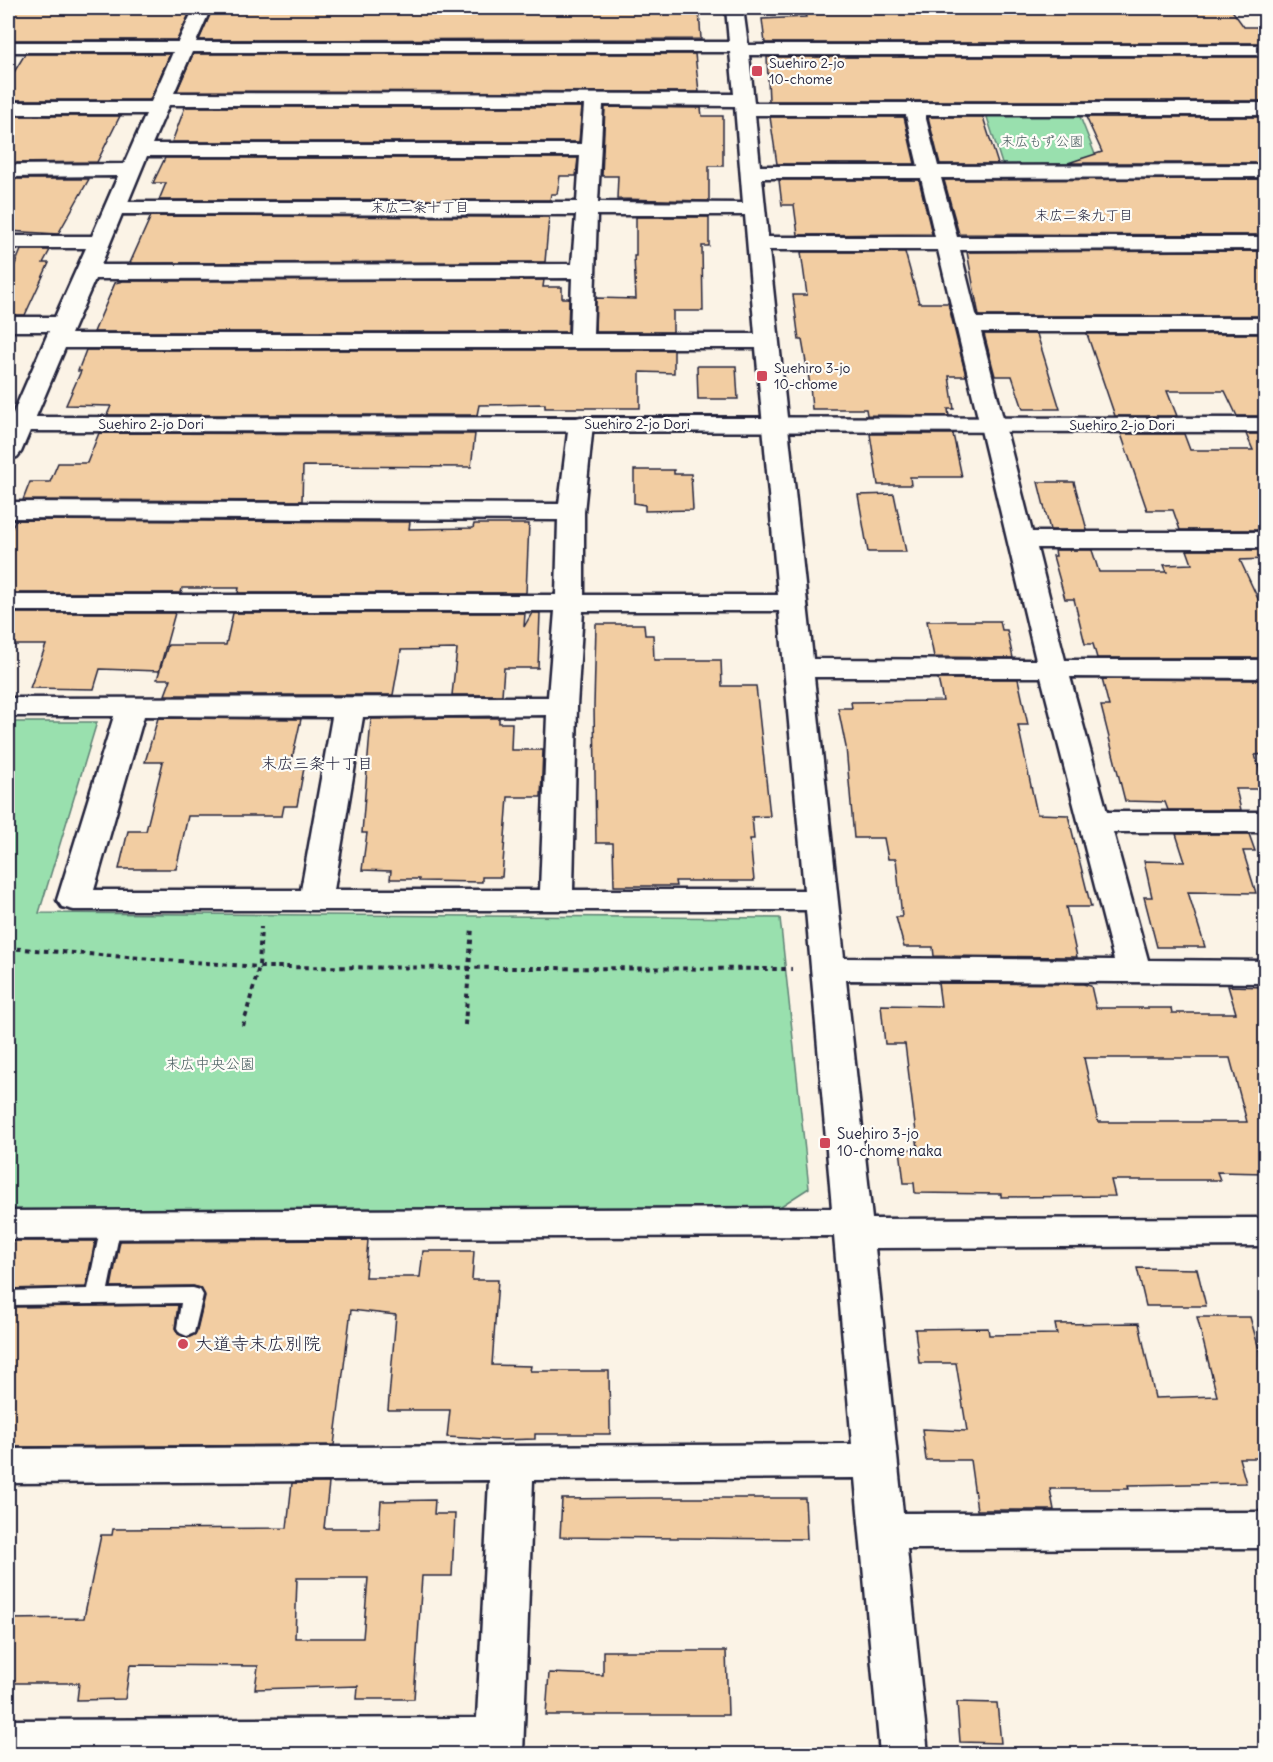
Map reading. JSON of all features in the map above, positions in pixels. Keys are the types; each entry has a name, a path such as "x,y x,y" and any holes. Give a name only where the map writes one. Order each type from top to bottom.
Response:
{"street":[{"path":"8,452 14,424 60,332 202,8"},
{"path":"735,8 855,1228 904,1755"},
{"path":"8,47 1266,50"},
{"path":"581,342 594,99"},
{"path":"8,108 594,99 914,109 1266,110"},
{"path":"914,109 991,425 1023,540 1053,669 1134,971"},
{"path":"140,150 590,150"},
{"path":"8,171 130,170"},
{"path":"752,172 1266,171"},
{"path":"114,208 755,209"},
{"path":"8,242 99,242"},
{"path":"759,244 1266,243"},
{"path":"87,272 583,271"},
{"path":"8,324 60,332 581,342 768,341"},
{"path":"967,325 1266,326"},
{"name":"Suehiro 2-jo Dori","path":"14,424 1266,425"},
{"path":"556,900 562,705 570,602 572,513 581,424"},
{"path":"8,510 572,513"},
{"path":"1023,540 1266,540"},
{"path":"8,603 793,603"},
{"path":"800,668 1266,669"},
{"path":"8,707 349,708 562,705"},
{"path":"132,707 74,900 822,900"},
{"path":"316,900 349,708"},
{"path":"1093,822 1266,822"},
{"path":"828,969 1266,972"},
{"path":"8,1225 1266,1232"},
{"path":"8,1466 875,1461"},
{"path":"8,1741 499,1747 512,1462"},
{"path":"883,1531 1266,1530"}],"lane":[{"path":"97,1296 111,1225"},
{"path":"8,1298 193,1295 188,1328"}],"path":[{"path":"243,1026 258,968 263,900"},
{"path":"465,1025 474,900"},
{"path":"8,948 258,968 828,969"}],"green space":[{"name":"末広もず公園","path":"986,114 1079,114 1100,167 1003,167"},
{"name":"末広中央公園","path":"8,722 97,722 39,913 780,918 809,1188 764,1217 8,1214"}],"building":[{"path":"8,8 192,8 177,40 8,40"},
{"path":"213,8 361,10 361,8 690,8 690,10 699,10 701,39 199,40"},
{"path":"805,8 909,11 1067,11 1066,9 1097,8 1231,9 1244,27 1266,27 1266,43 765,43 762,19 806,17"},
{"path":"25,54 170,54 150,100 8,100 8,82"},
{"path":"193,54 695,54 699,92 177,91"},
{"path":"767,57 1266,57 1266,101 769,101"},
{"path":"185,107 582,107 579,142 172,142"},
{"path":"605,107 701,108 702,116 723,116 723,166 709,166 709,201 617,199 618,176 602,176"},
{"path":"11,116 120,116 97,162 8,163 8,123"},
{"path":"770,117 904,117 915,164 777,164"},
{"path":"928,117 983,117 998,164 940,164"},
{"path":"1086,117 1266,117 1266,163 1068,163 1102,152"},
{"path":"165,158 578,158 576,176 560,176 557,194 551,194 550,200 159,200 166,183 153,183"},
{"path":"8,179 89,179 58,234 8,231"},
{"path":"1266,179 1266,235 959,234 944,180"},
{"path":"779,180 919,180 932,234 798,235 794,205 782,205"},
{"path":"151,216 549,217 545,262 130,263"},
{"path":"636,217 709,217 709,246 702,246 703,311 673,311 673,332 595,332 596,298 636,299 634,256 636,256"},
{"path":"21,250 50,250 43,263 49,263 25,315 8,315 8,281"},
{"path":"1266,251 1266,316 979,316 967,252"},
{"path":"801,252 905,252 919,303 948,303 966,376 949,376 954,409 948,409 949,416 867,415 866,409 812,409 810,385 802,340 799,340 793,295 807,295"},
{"path":"544,280 543,287 562,287 562,298 569,298 568,332 94,332 115,283 123,281"},
{"path":"984,334 1037,334 1060,409 1023,409 1012,376 995,376"},
{"path":"1087,334 1266,334 1266,416 1237,416 1225,391 1167,391 1177,416 1115,416"},
{"path":"86,350 674,350 674,373 640,372 640,408 545,408 545,404 479,405 477,415 107,415 111,406 66,405 81,371 78,371"},
{"path":"697,366 736,366 738,399 698,399"},
{"path":"99,433 475,434 471,467 303,466 302,501 23,500 30,482 50,482 58,463 87,463"},
{"path":"870,434 953,434 962,477 910,477 911,485 878,485"},
{"path":"1121,434 1184,434 1190,450 1253,450 1246,434 1266,434 1266,530 1180,530 1173,510 1147,510"},
{"path":"634,470 674,470 674,474 691,474 693,510 645,511 645,505 634,503"},
{"path":"1038,482 1074,482 1087,530 1050,530"},
{"path":"894,494 906,552 868,552 858,495"},
{"path":"15,520 410,522 409,529 473,528 474,524 529,524 526,593 238,593 239,588 182,588 181,593 8,593 8,538"},
{"path":"1055,550 1092,550 1099,572 1167,572 1164,565 1192,564 1187,550 1266,550 1266,559 1240,560 1266,616 1266,658 1097,658 1093,644 1085,644 1074,599 1065,599 1053,556 1056,556"},
{"path":"8,613 175,613 159,671 100,669 94,689 30,688 46,645 8,645"},
{"path":"233,613 525,613 524,627 532,613 540,613 538,668 504,668 502,695 452,695 457,649 401,650 393,695 165,695 171,679 157,679 168,645 226,645"},
{"path":"927,621 1000,621 1002,630 1007,630 1013,658 934,657"},
{"path":"596,624 644,624 645,635 653,635 654,660 721,660 722,686 756,686 770,816 752,817 754,839 750,839 754,881 675,881 676,886 614,886 613,843 596,843 594,706"},
{"path":"938,679 1018,679 1028,725 1018,725 1037,814 1068,815 1091,907 1066,907 1077,957 934,956 933,947 904,947 896,917 902,917 896,859 888,859 884,838 854,838 846,747 838,708 852,708 851,702 943,701"},
{"path":"1102,679 1266,680 1266,754 1255,755 1266,789 1236,789 1241,810 1168,810 1165,802 1125,801 1101,706 1109,706"},
{"path":"158,718 301,719 290,768 304,768 297,806 284,806 282,816 188,816 176,869 119,869 128,831 146,831 163,762 145,762"},
{"path":"499,718 499,723 512,723 511,750 543,750 541,797 508,797 502,877 482,877 482,882 419,881 419,879 390,879 391,871 362,870 367,833 362,833 371,719"},
{"path":"1176,834 1249,834 1255,851 1243,851 1256,893 1188,892 1205,947 1157,947 1144,897 1152,897 1144,861 1185,862"},
{"path":"938,983 1083,984 1091,986 1096,1008 1171,1008 1172,1013 1236,1013 1228,986 1266,987 1266,1173 1217,1172 1220,1180 1111,1180 1115,1196 1001,1197 1001,1194 915,1193 914,1183 904,1183 900,1149 918,1149 905,1044 885,1044 881,1005 941,1006","holes":["1084,1058 1230,1058 1247,1122 1098,1122"]},
{"name":"大道寺末広別院","path":"368,1240 365,1277 420,1277 423,1251 474,1251 472,1280 498,1280 492,1365 531,1366 530,1371 609,1371 610,1434 535,1434 535,1439 502,1440 447,1437 450,1410 388,1410 396,1315 351,1310 334,1445 8,1447 8,1307 178,1305 175,1328 178,1334 188,1338 196,1334 205,1296 201,1288 193,1286 111,1287 120,1241"},
{"path":"8,1241 95,1241 86,1287 8,1289"},
{"path":"1137,1268 1197,1269 1206,1306 1146,1306"},
{"path":"1197,1317 1250,1317 1266,1374 1266,1458 1239,1458 1246,1483 1128,1485 1129,1489 1050,1489 1054,1510 977,1510 970,1460 926,1460 922,1429 967,1431 956,1363 919,1363 915,1329 988,1328 989,1335 1057,1334 1055,1324 1139,1323 1155,1398 1217,1396"},
{"path":"292,1483 329,1483 324,1528 379,1528 381,1501 435,1500 434,1514 455,1514 452,1576 422,1576 414,1699 357,1699 358,1686 255,1689 258,1666 130,1665 125,1699 77,1700 79,1683 8,1683 8,1619 84,1618 101,1535 112,1535 113,1529 287,1528","holes":["297,1578 368,1578 363,1638 295,1638"]},
{"path":"805,1498 807,1539 560,1537 562,1499"},
{"path":"603,1651 726,1651 728,1715 546,1715 549,1673 603,1675"},
{"path":"957,1702 997,1703 1001,1743 960,1742"}],"place":[{"name":"Suehiro 2-jo 10-chome","path":"757,71"},
{"name":"Suehiro 3-jo 10-chome","path":"762,376"},
{"name":"Suehiro 3-jo 10-chome naka","path":"825,1143"},
{"name":"大道寺末広別院","path":"183,1344"}],"district":[{"name":"末広二条十丁目","path":"420,207"},
{"name":"末広二条九丁目","path":"1084,215"},
{"name":"末広三条十丁目","path":"317,763"}]}
